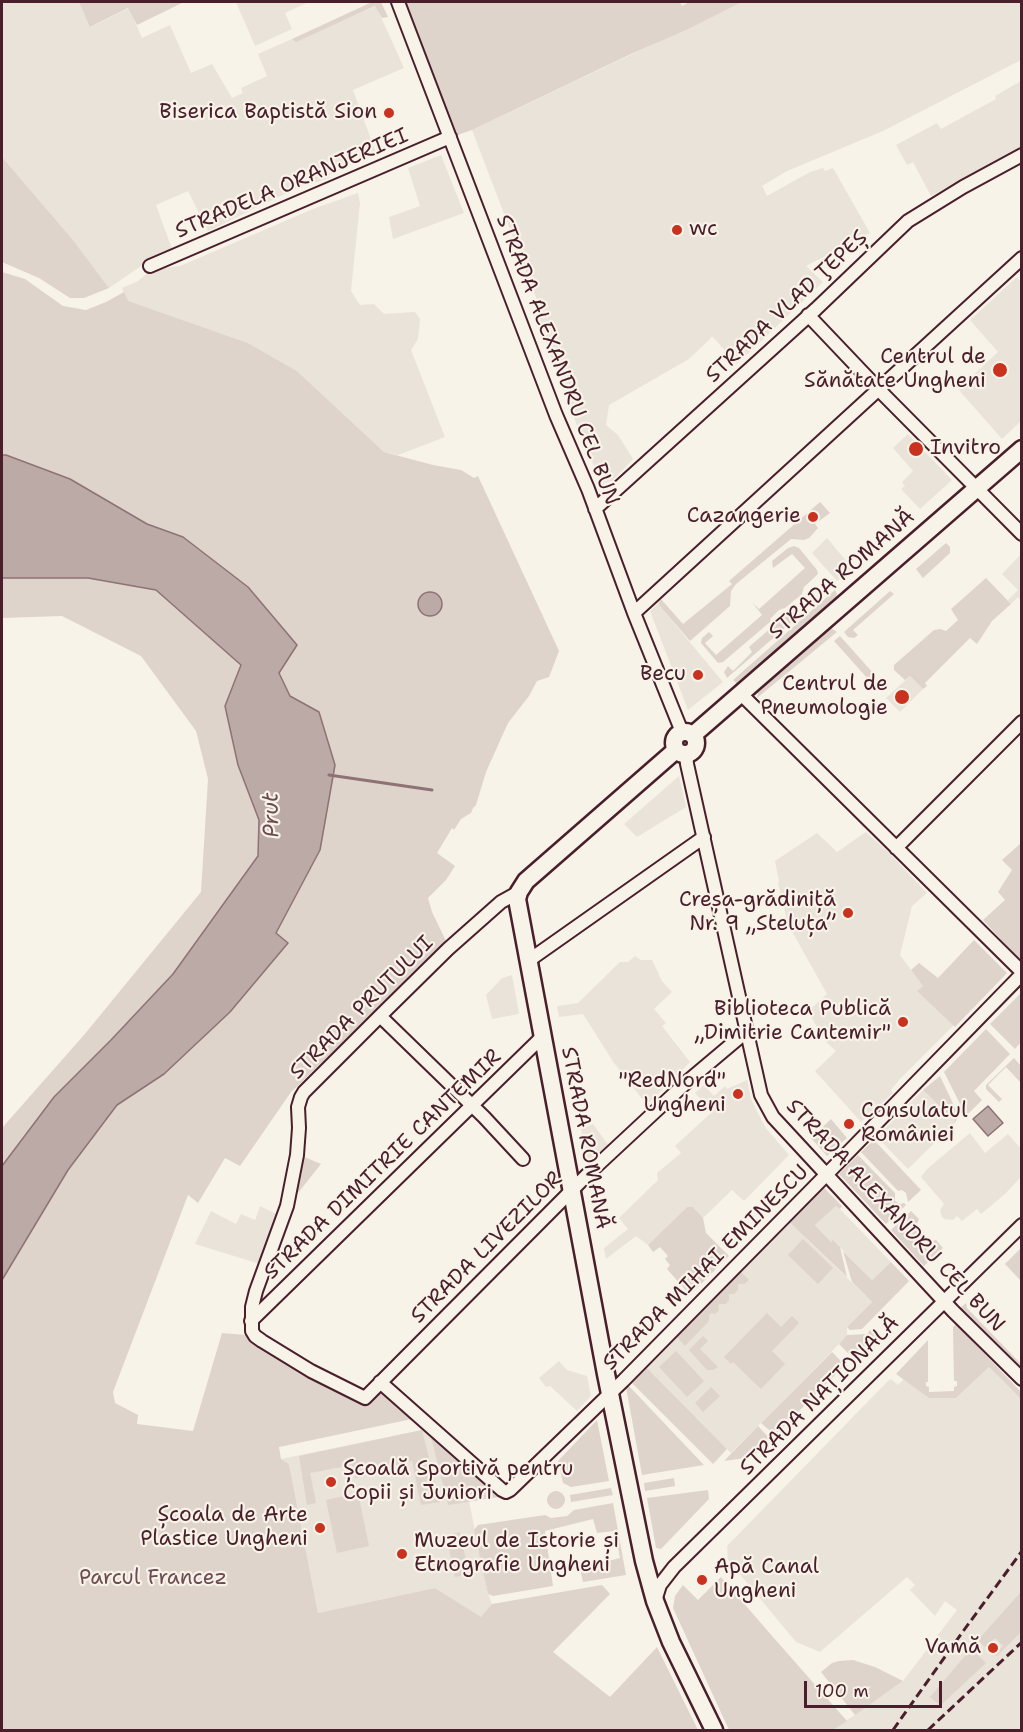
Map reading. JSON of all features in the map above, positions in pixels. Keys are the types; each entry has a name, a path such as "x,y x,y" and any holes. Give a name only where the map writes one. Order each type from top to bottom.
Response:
{"main road":[{"name":"STRADA ROMANĂ","path":"687,734 741,694 1022,449"},
{"path":"519,892 526,881 681,752 693,750 695,739 687,734"},
{"name":"STRADA ROMANĂ","path":"519,892 518,909 644,1561 655,1601 671,1642 714,1731"}],"street":[{"name":"STRADA ALEXANDRU CEL BUN","path":"398,2 634,613 687,734"},
{"name":"STRADELA ORANJERIEI","path":"150,266 450,137"},
{"name":"STRADA VLAD ŢEPEȘ","path":"595,509 908,221 963,187 1022,155"},
{"path":"634,613 1022,258"},
{"path":"808,315 975,489 1022,534"},
{"path":"741,694 1022,973"},
{"path":"896,848 1022,722"},
{"name":"STRADA ALEXANDRU CEL BUN","path":"681,752 687,764 761,1095 773,1117 826,1175 1022,1379"},
{"path":"528,961 704,837"},
{"name":"STRADA PRUTULUI","path":"251,1321 255,1291 287,1206 299,1141 298,1107 301,1097 380,1016 475,925 501,902 519,892"},
{"name":"STRADA MIHAI EMINESCU","path":"380,1382 506,1492 517,1484 610,1392 826,1175 1022,973"},
{"path":"380,1016 471,1104 523,1159"},
{"name":"STRADA LIVEZILOR","path":"251,1321 252,1331 262,1341 311,1371 365,1398 659,1106 746,1032"},
{"name":"STRADA DIMITRIE CANTEMIR","path":"251,1321 543,1036"},
{"name":"STRADA NAȚIONALĂ","path":"655,1601 660,1585 675,1567 1022,1225"}],"shaded area":[{"path":"2,2 79,2 91,27 129,8 142,38 170,25 191,73 212,64 232,98 243,93 241,88 267,76 258,54 292,39 296,41 376,6 404,68 353,90 376,153 329,175 330,178 297,188 208,231 188,191 156,205 172,249 160,253 109,288 73,240 2,157"},
{"path":"236,2 309,2 285,13 292,29 255,46"},
{"path":"742,2 1021,2 1021,60 883,131 787,171 762,186 767,196 810,172 833,168 870,233 806,266 823,282 737,364 712,336 689,359 609,405 606,425 618,435 633,459 612,481 602,484 580,434 536,315 542,313 472,130"},
{"path":"1021,81 1021,148 931,196 913,162 907,165 896,145 937,123 941,129 996,99 995,96"},
{"path":"441,155 464,213 393,239 389,217 420,206 408,168"},
{"path":"358,193 360,203 351,291 360,305 374,304 384,314 415,312 420,319 418,339 411,350 445,437 398,455 384,452 297,371 248,343 127,301 122,288 138,281 151,270 180,266 313,209"},
{"name":"Centrul de Sănătate Ungheni","path":"1017,277 1022,283 1021,421 1002,439 958,389 998,352 970,320"},
{"path":"908,434 952,480 920,509 901,489 905,486 902,482 913,471 893,448"},
{"path":"827,538 853,569 837,581 812,553"},
{"path":"1021,554 1021,601 1018,597 1011,604 1008,600 1018,590 1002,574"},
{"path":"658,604 723,682 688,710 650,611"},
{"path":"910,676 923,689 900,712 886,698"},
{"path":"679,776 686,807 637,837 624,824"},
{"path":"866,832 927,893 912,906 900,955 923,986 918,991 954,1025 899,1080 891,1090 893,1093 861,1122 815,1071 836,1051 827,1043 825,1037 819,1040 819,1031 807,1009 827,994 788,924 775,861 817,833 837,852"},
{"path":"635,956 641,960 652,960 662,981 672,992 654,1009 666,1023 662,1026 690,1062 647,1105 614,1063 583,1014 559,1017 557,1006 578,1003 620,962 628,962"},
{"path":"512,975 519,1014 492,1019 486,995 502,978"},
{"path":"747,1080 751,1099 765,1127 789,1155 744,1201 732,1190 703,1218 693,1207 687,1207 648,1245 636,1236 606,1259 604,1248 628,1229 619,1218 658,1180 657,1173 681,1153 675,1146 712,1112 695,1093 704,1085 714,1096 725,1086 727,1089"},
{"path":"923,1090 956,1122 908,1169 877,1137"},
{"path":"593,1124 609,1146 588,1165 581,1129"},
{"path":"970,1133 985,1153 1008,1134 1021,1149 1021,1177 981,1214 977,1209 962,1221 957,1216 953,1220 945,1219 940,1210 944,1204 921,1177 927,1169"},
{"path":"836,1205 891,1262 872,1280 815,1225"},
{"path":"260,1206 278,1215 260,1264 195,1244 211,1211 236,1224 241,1214 255,1220"},
{"path":"786,1219 872,1302 847,1327 847,1335 839,1344 731,1453 646,1367 673,1341 676,1337 674,1334"},
{"path":"559,1361 567,1370 587,1376 591,1396 577,1411 550,1386 546,1387 539,1378"},
{"path":"989,1367 1021,1399 1021,1730 833,1730 903,1681 957,1610 945,1601 935,1616 910,1590 915,1585 907,1577 820,1652 796,1642 728,1560 727,1546 888,1381 891,1379 898,1385 905,1378 929,1398 956,1398"},
{"path":"422,1430 430,1434 448,1504 469,1501 492,1604 481,1618 435,1588 318,1613 289,1464 281,1459"}],"green space":[{"path":"79,2 184,2 137,25 128,8 90,27"},
{"path":"372,2 381,2 388,17 382,18 375,6 296,42 292,39"},
{"path":"402,2 680,2 682,6 689,2 742,2 455,136"},
{"path":"2,157 73,240 109,288 84,298 70,298 39,278 2,262"},
{"name":"Parcul Francez","path":"2,272 25,279 63,306 86,310 124,292 128,301 248,343 297,371 384,452 461,470 474,478 478,476 559,651 549,677 537,681 529,696 508,723 486,772 476,805 471,813 461,819 454,830 452,828 437,853 455,866 446,880 428,898 447,943 291,1092 240,1166 225,1158 198,1203 188,1195 113,1392 115,1403 138,1415 137,1424 193,1431 222,1333 246,1335 305,1374 368,1406 381,1392 412,1419 279,1447 281,1459 289,1464 318,1613 435,1588 481,1617 492,1604 602,1585 610,1594 553,1652 610,1697 657,1647 698,1730 2,1730 2,1280 68,1170 117,1105 164,1074 288,943 276,933 320,850 319,712 290,696 279,672 183,537 147,524 70,479 2,455"},
{"path":"820,502 830,513 815,524 818,528 809,538 791,539 736,584 731,591 730,606 690,641 658,604 661,599 683,624 732,584 729,581"},
{"path":"946,543 950,547 950,553 923,578 916,569"},
{"path":"794,546 799,548 818,574 804,587 802,594 779,610 770,622 723,662 718,663 701,643 702,638 709,632 713,636 705,643 716,655 762,615 752,602 759,609 805,568 792,554 773,568 772,561"},
{"path":"2,578 88,578 156,590 241,665 225,706 238,765 259,820 258,856 173,974 54,1097 2,1166 2,1128 84,1035 201,892 208,779 196,731 141,656 62,616 2,618"},
{"path":"986,578 1011,604 992,621 977,644 970,638 925,683 927,686 923,689 910,676 905,680 894,670 894,665 934,630 946,631 958,620 951,609"},
{"path":"835,590 837,594 835,598 737,684 733,680"},
{"path":"890,591 894,594 853,630 858,635 854,638 848,637 844,632"},
{"path":"794,608 800,615 727,678 724,672 728,666 733,671 752,652 749,647"},
{"path":"831,628 837,632 757,698 758,692"},
{"path":"840,636 874,674 868,679 834,641"},
{"path":"1021,843 1022,959 1020,960 983,920 1005,900 998,892 1012,870 1002,860"},
{"path":"974,940 1007,973 955,1027 917,991 923,986 911,970 919,963 938,978"},
{"path":"1021,993 1021,1042 1015,1049 990,1024"},
{"path":"986,1029 1010,1054 974,1091 982,1100 966,1116 944,1072"},
{"path":"1014,1058 1021,1066 1021,1083 1006,1067 988,1085 1002,1099 999,1102 986,1089 986,1085"},
{"path":"940,1076 958,1114 956,1122 923,1090"},
{"path":"831,1119 847,1138 827,1156 811,1138"},
{"path":"874,1140 921,1190 908,1202 906,1193 902,1190 898,1191 861,1152"},
{"path":"300,1155 321,1164 298,1193 295,1189"},
{"path":"858,1155 895,1193 895,1201 906,1205 886,1224 839,1174"},
{"path":"821,1185 842,1206 840,1209 836,1206 815,1225 831,1242 833,1240 840,1247 847,1277 786,1219"},
{"path":"687,1207 693,1207 703,1218 706,1233 729,1256 690,1295 667,1269 670,1265 665,1259 668,1256 660,1247 653,1252 648,1245"},
{"path":"911,1211 919,1219 916,1226 920,1236 928,1241 936,1240 943,1248 924,1266 891,1230"},
{"path":"803,1239 833,1268 818,1284 788,1255"},
{"path":"1021,1248 1021,1281 1005,1264"},
{"path":"843,1251 872,1280 891,1262 909,1281 862,1329 850,1330 847,1327 872,1302 852,1282"},
{"path":"738,1269 749,1280 744,1284 738,1284 738,1290 734,1294 729,1294 726,1304 719,1304 719,1310 709,1315 709,1321 685,1346 675,1335"},
{"path":"966,1303 967,1308 1021,1364 1021,1374 958,1310"},
{"path":"767,1313 781,1327 792,1316 799,1323 772,1351 785,1364 761,1389 733,1362 731,1364 724,1357"},
{"path":"956,1324 1021,1392 1021,1399 989,1367 956,1398 929,1398 896,1374 928,1340 928,1382 926,1386 929,1387 929,1392 954,1391 957,1381 954,1381 953,1327"},
{"path":"870,1330 876,1335 858,1353 855,1350 850,1355 839,1344 847,1335 867,1334"},
{"path":"703,1336 708,1341 700,1349 718,1367 713,1370 707,1370 689,1350"},
{"path":"676,1351 704,1381 687,1397 659,1367"},
{"path":"832,1352 845,1365 775,1435 761,1423"},
{"path":"646,1367 727,1449 713,1464 631,1382"},
{"path":"628,1385 704,1465 642,1475 626,1387"},
{"path":"711,1387 720,1396 703,1412 695,1403"},
{"path":"596,1413 597,1416 517,1495 519,1491"},
{"path":"597,1420 609,1481 571,1487 563,1483 558,1461"},
{"path":"758,1426 770,1439 753,1457 724,1461"},
{"path":"422,1430 440,1502 421,1505 412,1461 394,1466 394,1471 355,1478 352,1465 310,1473 316,1503 307,1505 299,1456"},
{"path":"430,1434 499,1497 448,1505"},
{"path":"674,1478 675,1486 645,1491 644,1483"},
{"path":"611,1488 613,1495 571,1502 570,1495"},
{"path":"708,1490 709,1499 661,1549 656,1548 647,1498"},
{"path":"556,1491 562,1494 565,1500 562,1506 556,1509 550,1506 547,1500 550,1494"},
{"path":"358,1493 369,1546 337,1553 326,1500"},
{"path":"613,1503 626,1575 583,1582 580,1568 620,1558 615,1531 597,1533 593,1519 545,1531 553,1586 493,1596 488,1594 474,1530 478,1525 545,1515 551,1518 567,1516 574,1510"},
{"path":"460,1532 469,1574 455,1577 446,1535"},
{"path":"721,1577 847,1721 833,1730 729,1730 673,1608 675,1596 683,1585 698,1600"},
{"path":"1021,1592 1021,1632 997,1656 995,1655 1003,1646 995,1638 985,1647 978,1640"},
{"path":"971,1649 986,1663 942,1704 937,1703 930,1697"},
{"path":"853,1660 875,1667 903,1681 855,1715 821,1672 832,1663"}],"water":[{"name":"Prut","path":"2,455 70,479 147,524 183,537 248,587 297,645 279,673 290,696 319,712 335,765 320,850 276,933 288,943 230,1012 164,1074 117,1105 68,1170 2,1280 2,1166 54,1097 173,974 258,856 259,820 238,765 225,706 241,665 156,590 88,578 2,578"},
{"path":"425,592 435,592 442,599 442,609 435,616 425,616 418,609 418,599"},
{"path":"988,1106 1003,1123 988,1136 973,1119"}],"waterway":[{"path":"329,775 432,790"}],"railway":[{"path":"893,1730 1022,1551"},
{"path":"928,1730 1022,1642"}],"place":[{"name":"Biserica Baptistă Sion","path":"389,113"},
{"name":"wc","path":"677,230"},
{"name":"Centrul de Sănătate Ungheni","path":"1000,370"},
{"name":"Invitro","path":"916,449"},
{"name":"Cazangerie","path":"813,517"},
{"name":"Becu","path":"698,675"},
{"name":"Centrul de Pneumologie","path":"902,697"},
{"name":"Creșa-grădiniță Nr. 9 „Steluța”","path":"848,913"},
{"name":"Biblioteca Publică „Dimitrie Cantemir\"","path":"903,1022"},
{"name":"\"RedNord\" Ungheni","path":"738,1094"},
{"name":"Consulatul României","path":"849,1124"},
{"name":"Școală Sportivă pentru Copii și Juniori","path":"331,1482"},
{"name":"Școala de Arte Plastice Ungheni","path":"320,1528"},
{"name":"Muzeul de Istorie și Etnografie Ungheni","path":"402,1554"},
{"name":"Apă Canal Ungheni","path":"702,1580"},
{"name":"Vamă","path":"993,1648"}]}
